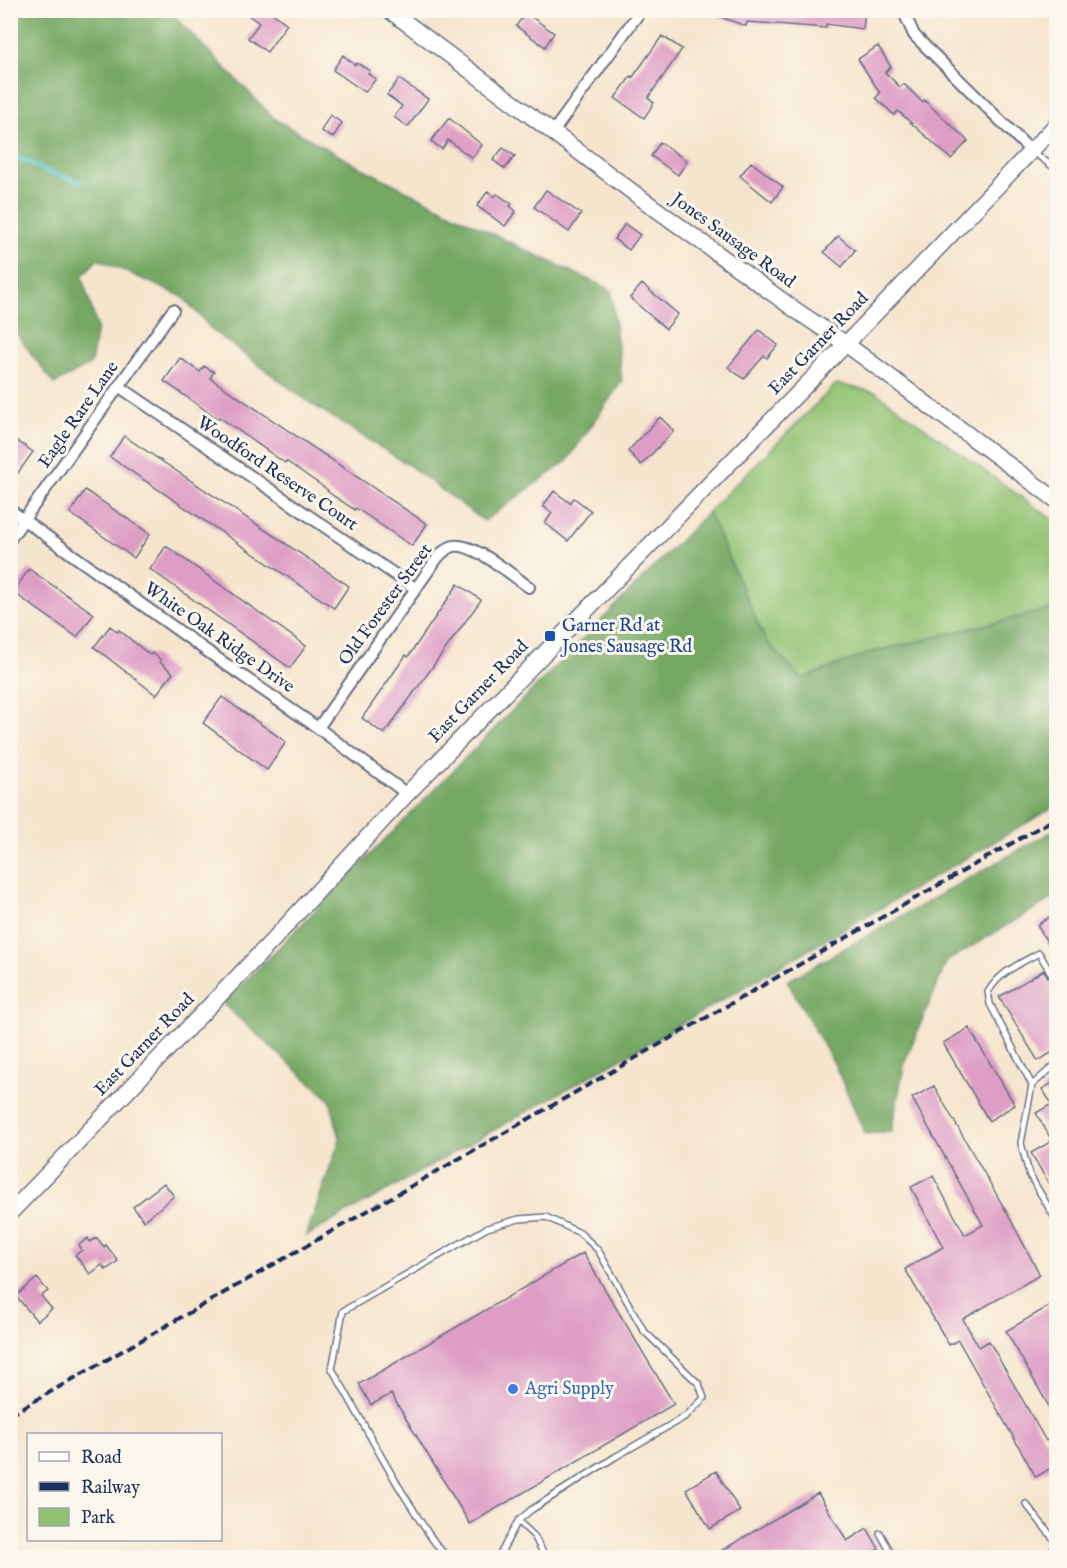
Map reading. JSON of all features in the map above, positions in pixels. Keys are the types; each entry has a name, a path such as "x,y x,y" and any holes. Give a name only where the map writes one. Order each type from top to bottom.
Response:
{"main road":[{"name":"Jones Sausage Road","path":"389,10 1056,500"},
{"name":"East Garner Road","path":"10,1213 272,942 407,794 1056,125"},
{"path":"1052,1557 1056,1555"}],"street":[{"path":"553,132 640,10"},
{"path":"903,10 914,35 1031,151"},
{"name":"Eagle Rare Lane","path":"10,539 173,310"},
{"name":"Woodford Reserve Court","path":"120,387 416,589"},
{"name":"White Oak Ridge Drive","path":"10,510 318,728 407,794"},
{"name":"Old Forester Street","path":"318,728 438,557 453,546 478,552 529,587"}],"lane":[{"path":"1031,151 1056,169"},
{"path":"1032,1085 990,1004 988,992 995,980 1039,953 1056,982"},
{"path":"1056,1064 1032,1085 1020,1143 1029,1174 1056,1220"},
{"path":"448,1557 428,1533 388,1472 360,1415 332,1369 343,1311 488,1228 519,1219 546,1217 580,1233 598,1250 644,1331 699,1384 704,1398 686,1416 557,1494 518,1521 498,1557"},
{"path":"1026,1504 1056,1542"},
{"path":"518,1521 534,1536 546,1557"},
{"path":"880,1533 894,1557"}],"green space":[{"path":"10,11 169,11 276,120 354,164 519,247 611,290 622,381 567,461 484,521 407,464 307,401 213,331 183,297 98,259 82,276 97,327 91,364 54,384 15,332 11,318"},
{"path":"836,384 875,392 1056,522 1056,608 869,653 802,679 766,641 708,512"},
{"path":"708,512 766,641 802,679 869,653 1056,608 1056,806 645,1045 306,1236 340,1139 330,1100 223,1004"},
{"path":"1056,829 1056,896 947,961 905,1061 891,1132 865,1134 835,1065 787,981"}],"building":[{"path":"241,10 268,10 287,24 267,52 248,38 259,23"},
{"path":"706,10 865,10 863,29 826,24 826,28 747,22 746,26 706,12"},
{"path":"526,13 554,33 545,47 516,26"},
{"path":"662,36 682,49 648,98 654,103 644,118 615,98"},
{"path":"878,46 891,67 885,72 900,87 904,84 922,102 924,100 968,141 951,159 898,111 894,115 876,98 880,93 858,59"},
{"path":"343,55 355,65 357,63 370,71 368,74 376,79 365,92 333,70"},
{"path":"399,79 428,99 408,127 394,117 402,106 387,95"},
{"path":"330,115 342,123 333,138 321,131"},
{"path":"449,118 482,145 472,158 448,140 442,149 431,141"},
{"path":"660,142 687,161 678,175 651,156"},
{"path":"503,148 515,156 505,169 493,160"},
{"path":"751,162 783,187 772,202 740,176"},
{"path":"546,190 581,214 569,232 534,207"},
{"path":"488,191 495,197 497,194 512,204 510,206 516,211 505,226 477,206"},
{"path":"625,224 640,235 629,250 614,239"},
{"path":"838,236 855,250 842,267 824,252"},
{"path":"642,284 678,314 666,329 630,298"},
{"path":"759,330 778,345 767,358 764,356 744,379 728,367"},
{"path":"180,358 200,372 204,366 214,372 210,378 427,524 412,546 356,508 355,510 335,497 286,461 285,463 164,381"},
{"path":"660,417 674,431 641,465 628,451"},
{"path":"10,436 33,452 10,484"},
{"path":"124,436 349,586 334,608 110,457"},
{"path":"85,490 150,534 134,558 70,513"},
{"path":"554,491 570,503 574,498 591,511 568,541 545,523 552,513 543,506"},
{"path":"166,546 306,646 290,668 150,569"},
{"path":"29,569 94,614 77,637 13,592"},
{"path":"458,584 481,600 384,734 362,718 406,655 408,657"},
{"path":"110,626 118,632 119,630 150,655 152,653 173,673 156,695 94,647"},
{"path":"222,697 286,742 267,770 203,723"},
{"path":"1056,913 1056,957 1037,925"},
{"path":"1044,970 1052,985 1056,987 1056,1050 1038,1061 999,997"},
{"path":"969,1028 1015,1105 989,1121 943,1043"},
{"path":"1056,1081 1056,1196 1031,1153 1052,1141 1036,1113 1052,1104 1042,1089"},
{"path":"934,1086 1040,1275 963,1319 979,1347 989,1341 1046,1441 1056,1435 1056,1465 1036,1477 958,1340 949,1345 905,1269 943,1247 911,1187 933,1176 965,1235 983,1225 912,1098"},
{"path":"164,1183 174,1196 144,1221 133,1207"},
{"path":"88,1238 90,1242 97,1238 104,1247 106,1245 118,1261 106,1270 102,1265 90,1274 75,1255 82,1250 79,1245"},
{"name":"Agri Supply","path":"583,1253 674,1404 470,1524 391,1394 371,1405 359,1384"},
{"path":"37,1278 48,1291 41,1296 52,1309 37,1321 16,1296"},
{"path":"1056,1302 1056,1419 1006,1331"},
{"path":"716,1471 740,1511 710,1529 686,1489"},
{"path":"818,1493 847,1541 867,1528 879,1549 865,1557 711,1557"}],"waterway":[{"path":"10,156 27,161 45,171 81,182"}],"railway":[{"path":"10,1415 1056,818"}],"place":[{"name":"Garner Rd at Jones Sausage Rd","path":"550,636"},
{"name":"Agri Supply","path":"513,1389"}]}
